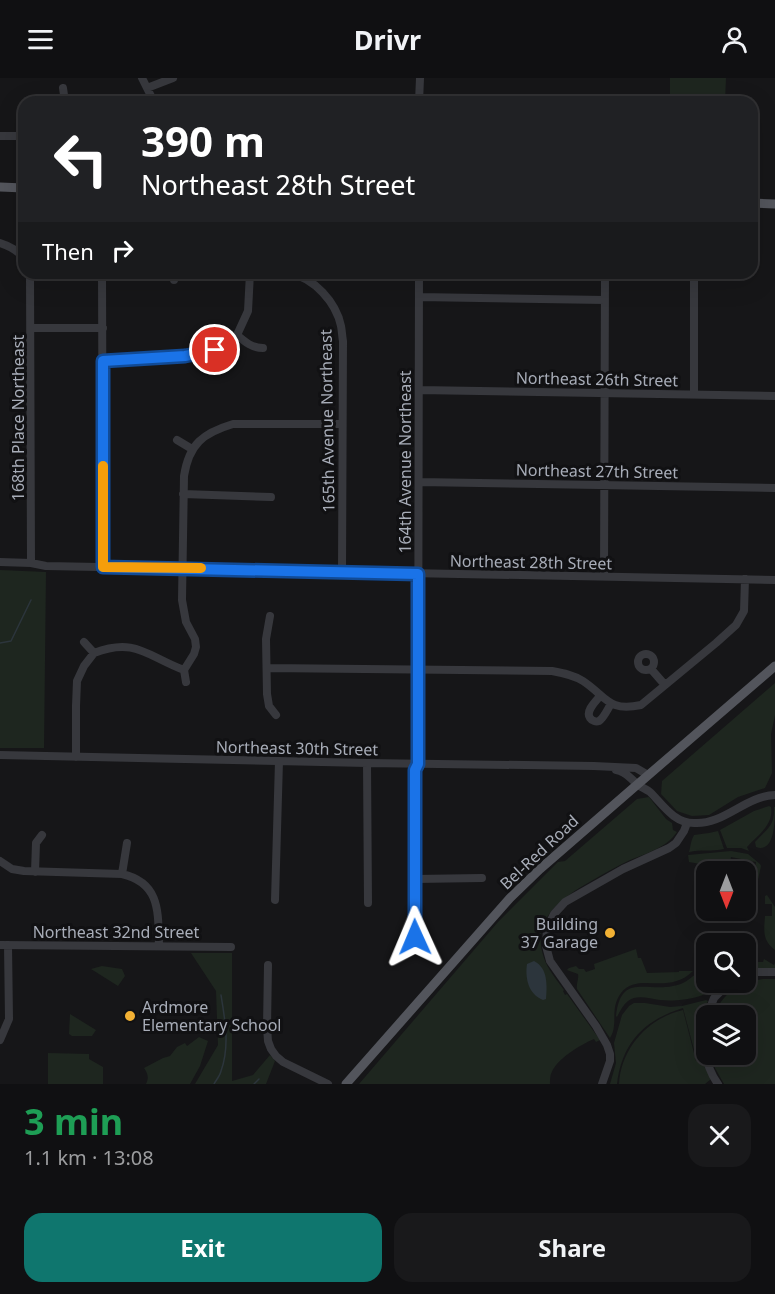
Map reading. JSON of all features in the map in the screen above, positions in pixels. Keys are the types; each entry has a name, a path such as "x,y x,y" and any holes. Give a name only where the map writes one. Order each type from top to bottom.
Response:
{"main road":[{"path":"0,187 18,188"},
{"path":"758,203 775,204"},
{"name":"Bel-Red Road","path":"346,1084 510,898 540,869 775,666"}],"street":[{"path":"142,78 151,96"},
{"path":"147,87 173,78"},
{"path":"419,96 420,78"},
{"path":"63,88 64,96"},
{"path":"0,136 18,136"},
{"path":"0,243 18,251"},
{"name":"168th Place Northeast","path":"30,279 31,563"},
{"path":"102,279 103,567"},
{"path":"103,361 185,356 215,350 237,335 248,311 250,279"},
{"name":"165th Avenue Northeast","path":"313,279 338,316 343,341 342,572"},
{"name":"164th Avenue Northeast","path":"415,937 415,770 418,764 419,279"},
{"path":"604,576 605,279"},
{"path":"694,279 694,394"},
{"path":"419,297 605,300"},
{"path":"31,328 103,328"},
{"path":"237,335 249,345 262,348"},
{"name":"Northeast 26th Street","path":"419,390 775,396"},
{"path":"186,682 184,670 196,647 195,639 183,613 181,568 184,476 192,449 208,434 233,424 342,424"},
{"path":"177,440 192,449"},
{"name":"Northeast 27th Street","path":"419,482 775,488"},
{"path":"183,494 271,497"},
{"name":"Northeast 28th Street","path":"0,562 46,566 775,580"},
{"path":"267,668 552,671 574,676 611,704 628,708 641,705 736,625 744,611 745,579"},
{"path":"270,616 266,639 267,694 269,706 276,715"},
{"path":"84,642 94,653"},
{"path":"76,757 77,681 84,666 94,653 118,646 130,646 184,670"},
{"path":"651,669 665,685"},
{"path":"600,696 589,711 588,716 591,720 596,722 601,720 611,704"},
{"name":"Northeast 30th Street","path":"0,755 594,766 636,768 648,775"},
{"path":"275,900 279,761"},
{"path":"367,763 368,903"},
{"name":"Northeast 30th Street","path":"594,766 622,771 637,785 648,790 671,814 687,823"},
{"path":"602,1084 609,1068 610,1054 605,1041 550,962 547,952 545,940 547,928 554,914 565,902 622,869 669,849 676,843 687,823 708,823 757,798 775,795"},
{"path":"35,872 36,843 42,835"},
{"path":"122,874 127,843"},
{"path":"0,861 12,868 35,872 133,876 144,883 152,893 157,906 159,946"},
{"path":"415,879 482,878"},
{"path":"0,1040 9,1018 4,945"},
{"name":"Northeast 32nd Street","path":"4,945 231,947"},
{"path":"268,965 267,1027 268,1041 272,1049 283,1062 328,1084"},
{"path":"756,972 775,972"},
{"path":"709,1065 718,1084"}],"shaded area":[{"path":"670,78 726,78 725,96 670,96"},
{"path":"0,570 46,572 44,748 0,748"},
{"path":"775,683 775,715 771,734 772,773 765,788 738,797 709,815 692,816 677,811 661,794 662,781"},
{"path":"649,797 666,819 672,823 673,830 677,832 673,838 662,846 616,867 571,894 552,910 545,920 542,931 541,944 548,967 565,995 567,994 600,1040 596,1042 594,1039 563,1058 554,1068 550,1084 359,1084 498,922 558,862 565,861 637,799"},
{"path":"769,806 771,813 768,824 747,847 749,851 741,848 727,848 720,830 754,811"},
{"path":"774,807 774,827 770,841 767,846 756,847 755,842 773,819"},
{"path":"718,831 724,849 689,852 694,835"},
{"path":"731,851 748,854 760,864 761,866 756,889 756,861 731,857 730,861 696,861 696,863 689,862 688,855"},
{"path":"767,895 775,907 775,950 768,943 765,935 765,916 772,916 772,904 765,904"},
{"path":"636,949 638,958 641,958 647,973 693,971 674,982 645,983 628,987 617,999 613,1033 610,1038 577,989 578,974 567,970 576,966 586,972 595,969 594,964"},
{"path":"191,953 232,953 232,1081 253,1075 270,1055 275,1061 266,1084 195,1084 218,1045 216,991"},
{"path":"756,954 757,962 763,962 764,959 774,965 775,963 775,969 756,970"},
{"path":"534,961 542,968 546,977 546,999 543,1000 534,994 527,980 527,964"},
{"path":"102,966 122,969 125,976 118,986 91,969"},
{"path":"696,974 696,993 707,993 676,1000 635,998 626,1003 616,1016 623,994 629,989 673,986 690,979"},
{"path":"775,979 775,1084 724,1084 714,1065 756,1065 756,1005 719,1005 729,993 756,993 756,981"},
{"path":"708,1001 706,1005 696,1005 696,1057 683,1008 657,1019 637,1035 624,1057 617,1084 610,1084 616,1063 614,1043 622,1015 629,1006 634,1003 645,1003 670,1007"},
{"path":"683,1010 696,1065 705,1065 711,1079 705,1084 619,1084 625,1058 639,1036 659,1020"},
{"path":"70,1014 96,1030 92,1036 69,1034"},
{"path":"199,1037 208,1041 200,1066 190,1084 146,1084 148,1076 144,1068 170,1056 177,1047 185,1043 187,1046"},
{"path":"48,1053 89,1054 89,1059 103,1067 103,1084 48,1084"}],"waterway":[{"path":"0,643 11,641 31,600"},
{"path":"214,1084 224,1062 225,1052 226,1033 221,995"},
{"path":"254,1084 259,1079"}],"slow traffic":[{"path":"103,466 103,567 201,568"}],"place":[{"name":"Building 37 Garage","path":"610,933"},
{"name":"Ardmore Elementary School","path":"130,1016"}],"route":[{"path":"215,350 185,356 103,361 103,567 418,574 415,937"}]}
